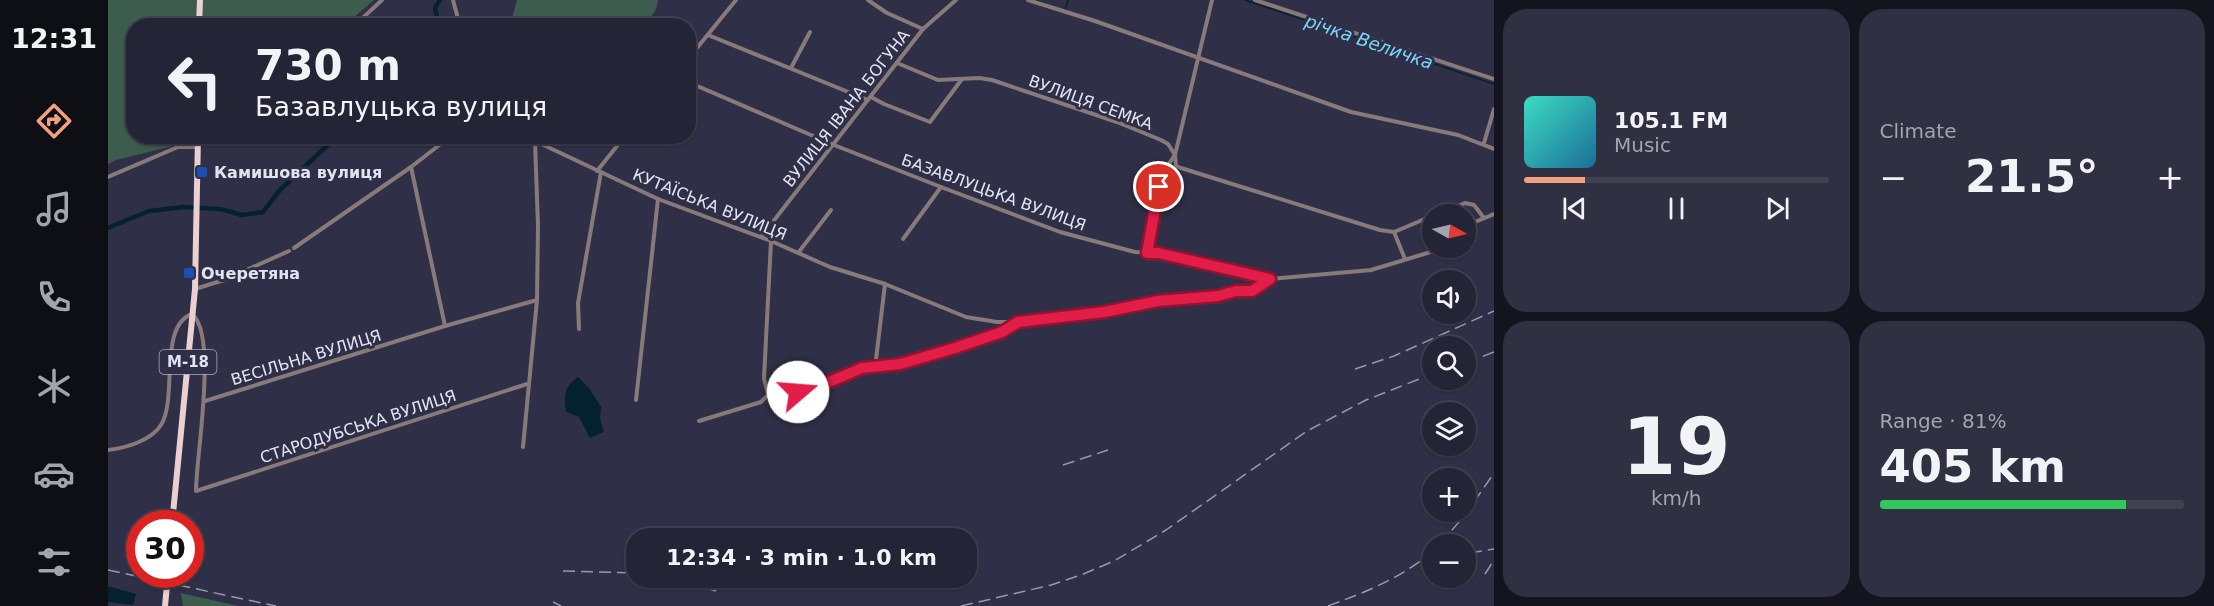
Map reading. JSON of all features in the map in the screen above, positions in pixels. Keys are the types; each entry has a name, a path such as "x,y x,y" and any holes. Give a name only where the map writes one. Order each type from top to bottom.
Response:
{"highway":[{"path":"199,18 200,0"},
{"name":"М-18","path":"173,510 195,289 197,144"},
{"path":"165,606 167,588"}],"street":[{"path":"363,18 382,0"},
{"path":"453,0 458,18"},
{"path":"455,6 459,0"},
{"path":"696,49 736,0"},
{"path":"868,0 887,13 923,29"},
{"name":"ВУЛИЦЯ ІВАНА БОГУНА","path":"761,237 923,29 956,0"},
{"path":"1028,0 1095,21 1196,59 1351,112 1458,135 1484,143 1494,149"},
{"path":"1147,253 1159,187 1164,168 1175,155 1196,59 1212,0"},
{"path":"1254,0 1494,79"},
{"path":"791,68 810,32"},
{"path":"708,35 930,122 962,79"},
{"name":"ВУЛИЦЯ СЕМКА","path":"897,63 938,80 979,78 992,80 1117,122 1168,144 1175,155 1176,166 1181,168 1380,230 1394,232"},
{"name":"БАЗАВЛУЦЬКА ВУЛИЦЯ","path":"696,85 834,145 941,187 1060,232 1135,252 1158,253 1270,279 1371,270 1422,254"},
{"path":"1484,143 1494,109"},
{"path":"294,248 441,144"},
{"path":"523,447 527,384 537,300 538,226 534,144"},
{"name":"КУТАЇСЬКА ВУЛИЦЯ","path":"544,144 658,199 761,237 830,267 885,284 966,317 997,322 1018,322"},
{"path":"579,329 578,303 599,171 619,144"},
{"path":"108,177 178,147 197,147"},
{"path":"411,167 445,326"},
{"path":"903,239 941,187"},
{"path":"636,400 658,199"},
{"path":"1476,208 1484,218"},
{"path":"798,253 831,210"},
{"path":"1476,221 1494,214"},
{"path":"1405,259 1394,232 1422,220"},
{"path":"768,395 764,378 771,241"},
{"path":"195,289 224,280 289,251"},
{"path":"699,421 761,402 768,395 815,388 862,368 900,364 955,348 1002,332 1018,322 1104,312 1158,301 1252,291 1270,279"},
{"path":"875,368 885,284"},
{"name":"ВЕСІЛЬНА ВУЛИЦЯ","path":"205,401 445,326 537,300"},
{"path":"108,450 123,448 151,435 162,425 170,387 171,351 175,333 186,316 192,314 201,325 205,401"},
{"name":"СТАРОДУБСЬКА ВУЛИЦЯ","path":"205,401 198,450 196,490 527,384"}],"green space":[{"path":"108,0 374,0 353,18 126,18 126,144 181,144 108,164"},
{"path":"517,0 658,0 655,11 649,18 512,18"},
{"path":"181,593 238,606 183,606"}],"water":[{"path":"578,377 589,388 601,407 600,419 604,432 590,438 579,417 566,412 566,392 570,384"},
{"path":"108,586 136,594 133,605 108,602"}],"waterway":[{"path":"437,18 435,8 440,0"},
{"name":"річка Величка","path":"1035,0 1046,4"},
{"name":"річка Величка","path":"1065,10 1068,0"},
{"name":"річка Величка","path":"1245,0 1494,84"},
{"path":"108,228 149,211 184,207 220,209 242,215 263,212 280,190 329,144"}],"railway":[{"path":"1355,369 1394,356 1494,311"},
{"path":"1476,359 1494,352"},
{"path":"961,606 1051,585 1114,561 1166,530 1307,431 1366,400 1422,378"},
{"path":"1063,465 1108,450"},
{"path":"1449,534 1465,515 1494,473"},
{"path":"1476,552 1494,549"},
{"path":"1328,606 1369,590 1422,560"},
{"path":"1485,574 1494,560"},
{"path":"108,570 276,606"},
{"path":"563,571 626,573"},
{"path":"706,588 716,591"},
{"path":"553,602 561,606"}],"place":[{"name":"Камишова вулиця","path":"202,172"},
{"name":"Очеретяна","path":"189,273"}],"route":[{"path":"798,392 815,388 862,368 900,364 955,348 1002,332 1018,322 1104,312 1158,301 1252,291 1270,279 1158,253 1147,253 1159,187"}]}
